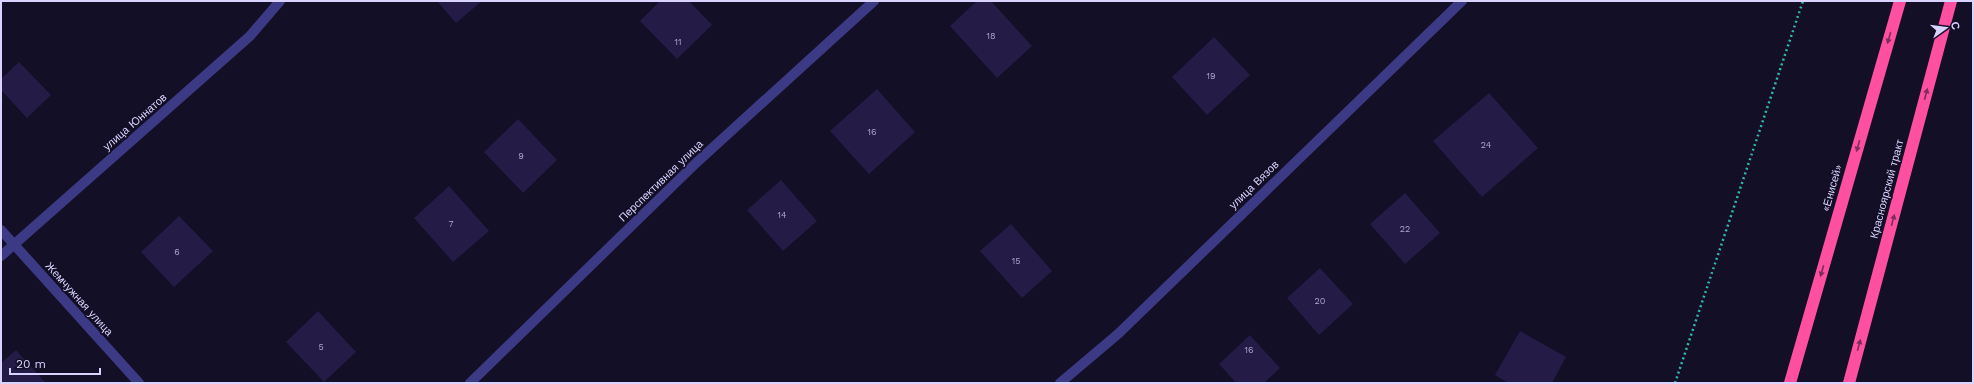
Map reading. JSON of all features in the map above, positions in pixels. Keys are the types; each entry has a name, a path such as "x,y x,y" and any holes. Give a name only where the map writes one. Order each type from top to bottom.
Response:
{"highway":[{"name":"«Енисей»","path":"1790,383 1900,1"},
{"name":"Красноярский тракт","path":"1849,383 1951,1"}],"street":[{"name":"улица Юннатов","path":"1,256 250,36 280,1"},
{"name":"Перспективная улица","path":"470,383 696,163 874,1"},
{"name":"улица Вязов","path":"1060,383 1118,334 1462,1"},
{"name":"Жемчужная улица","path":"1,230 139,383"}],"path":[{"path":"1675,383 1803,1"}],"building":[{"path":"437,1 482,1 456,23"},
{"path":"660,1 689,1 712,25 677,59 640,21"},
{"path":"977,1 991,1 1032,46 997,78 950,26"},
{"path":"1214,37 1250,75 1207,115 1172,77"},
{"path":"19,62 51,95 27,118 1,90 1,79"},
{"path":"877,89 915,132 869,174 830,131"},
{"path":"1489,93 1538,148 1482,197 1433,141"},
{"path":"518,119 557,160 523,193 484,152"},
{"path":"781,180 817,221 783,251 747,210"},
{"path":"449,186 489,231 453,262 414,218"},
{"path":"1405,193 1440,233 1405,264 1370,224"},
{"path":"179,216 213,251 174,287 141,252"},
{"path":"1011,224 1052,271 1022,298 980,251"},
{"path":"1320,268 1353,304 1319,335 1287,298"},
{"path":"318,311 356,352 324,382 286,342"},
{"path":"1520,331 1566,357 1552,383 1508,383 1495,375"},
{"path":"1250,335 1280,368 1264,383 1236,383 1219,364"},
{"path":"16,350 46,383 1,383 1,363"}]}
